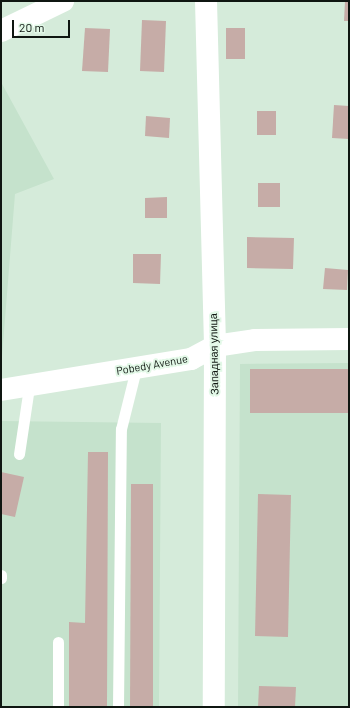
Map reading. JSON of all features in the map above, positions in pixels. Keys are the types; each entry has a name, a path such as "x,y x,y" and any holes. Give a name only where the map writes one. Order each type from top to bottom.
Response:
{"street":[{"path":"1,31 63,1"},
{"name":"Западная улица","path":"206,1 215,346 214,707"},
{"name":"Pobedy Avenue","path":"1,390 29,387 191,359 215,346 256,340 349,339"}],"lane":[{"path":"118,707 122,429 136,368"},
{"path":"19,454 29,387"},
{"path":"58,642 58,707"}],"shaded area":[{"path":"1,82 54,179 15,194 1,369"},
{"path":"349,363 349,707 238,707 240,364"},
{"path":"1,421 161,423 159,707 1,707"}],"building":[{"path":"345,1 349,1 349,21 344,21"},
{"path":"142,20 166,21 164,72 140,71"},
{"path":"85,28 110,29 108,72 82,71"},
{"path":"226,28 245,28 245,59 226,59"},
{"path":"334,105 349,106 349,139 332,138"},
{"path":"257,111 276,111 276,135 257,135"},
{"path":"146,116 170,118 169,138 145,136"},
{"path":"258,183 280,183 280,207 258,207"},
{"path":"167,197 167,218 145,218 145,198"},
{"path":"247,237 294,238 293,269 247,268"},
{"path":"133,254 161,254 160,284 133,283"},
{"path":"325,268 348,270 347,290 323,289"},
{"path":"250,369 349,369 349,413 250,413"},
{"path":"88,452 108,452 107,707 69,707 69,622 85,623"},
{"path":"1,472 24,477 15,517 1,514"},
{"path":"131,484 153,484 153,707 130,707"},
{"path":"258,494 291,495 288,637 255,636"},
{"path":"259,686 296,687 295,707 258,707"}]}
